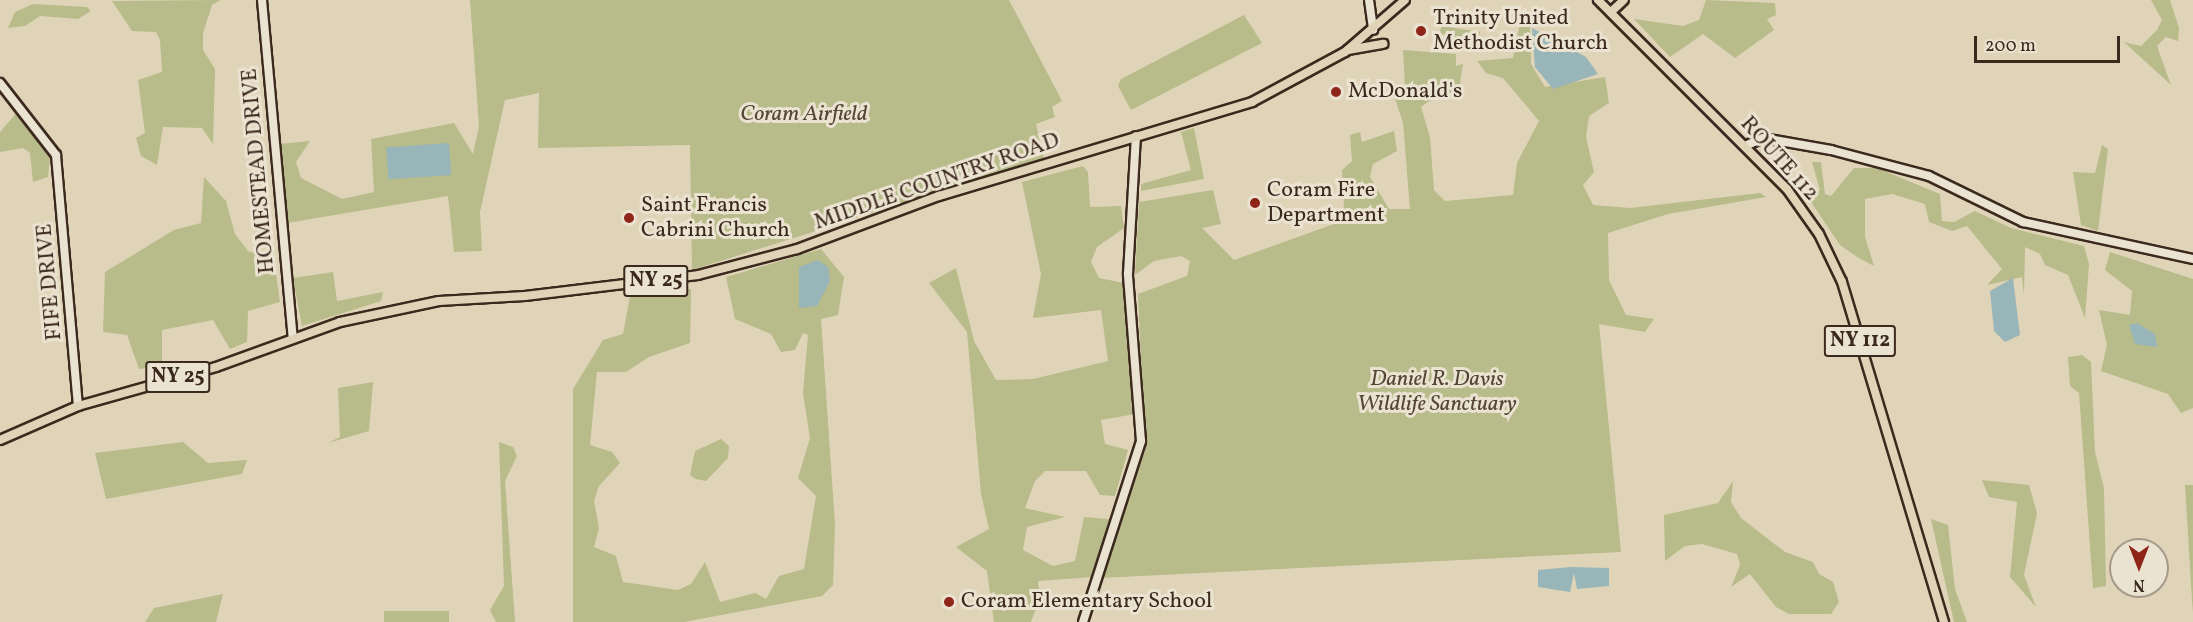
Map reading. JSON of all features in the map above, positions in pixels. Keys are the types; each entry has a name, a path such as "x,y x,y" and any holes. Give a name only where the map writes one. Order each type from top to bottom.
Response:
{"main road":[{"name":"HOMESTEAD DRIVE","path":"262,0 293,338"},
{"path":"1369,0 1373,30"},
{"name":"MIDDLE COUNTRY ROAD","path":"0,440 78,406 293,338 432,302 655,281 756,261 939,196 1252,102 1347,51 1405,0"},
{"name":"ROUTE 112","path":"1598,0 1612,11 1789,191 1819,234 1842,282 1944,622"},
{"path":"1612,11 1624,0"},
{"path":"1347,51 1383,44"},
{"name":"FIFE DRIVE","path":"0,83 56,155 78,406"},
{"path":"1083,622 1141,441 1128,274 1136,136"},
{"path":"1745,146 1763,138 1831,150 1929,176 2023,222 2193,259"}],"green space":[{"path":"221,0 212,5 203,33 203,50 215,69 213,144 202,128 163,127 157,165 141,156 136,138 145,133 138,80 162,72 160,40 156,32 132,31 112,1"},
{"name":"Coram Airfield","path":"470,0 1009,0 1062,101 1052,107 1055,117 1036,124 1044,159 692,270 690,145 538,148 539,93 505,100 480,212 482,251 454,252 448,196 287,223 279,144 310,141 296,162 301,178 342,199 374,192 371,139 454,123 473,154 479,126"},
{"path":"1706,0 1775,3 1776,15 1767,19 1774,30 1735,58 1703,34 1670,57 1634,19 1683,26 1699,20"},
{"path":"2151,0 2170,0 2179,28 2178,41 2166,37 2157,46 2171,85 2124,42 2141,46 2157,30 2162,20"},
{"path":"33,4 87,7 91,11 78,19 40,16 25,26 8,28 15,12"},
{"path":"1244,15 1262,43 1131,110 1118,86 1121,79"},
{"name":"Daniel R. Davis Wildlife Sanctuary","path":"1530,23 1531,64 1545,87 1605,77 1609,103 1589,116 1586,137 1594,172 1583,185 1593,205 1630,208 1760,193 1766,197 1668,214 1608,233 1609,280 1626,315 1654,319 1645,332 1599,324 1621,552 1100,578 1145,451 1138,294 1187,276 1190,261 1181,256 1154,261 1135,275 1139,202 1213,190 1221,224 1202,228 1234,260 1334,224 1344,207 1342,170 1352,161 1350,135 1360,132 1362,142 1394,131 1397,151 1373,164 1370,177 1389,209 1410,209 1403,123 1392,89 1405,87 1403,50 1456,54 1456,66 1463,64 1458,95 1435,97 1421,107 1430,137 1434,190 1445,201 1513,195 1517,163 1539,121 1503,78 1486,73 1477,61 1513,58 1520,24"},
{"path":"1442,26 1480,32 1477,45 1439,33"},
{"path":"19,110 50,156 48,177 33,182 30,153 23,148 0,152 0,132"},
{"path":"1194,128 1204,179 1141,191 1141,184 1191,170 1181,132"},
{"path":"2102,145 2108,149 2098,231 2081,225 2073,172 2095,173"},
{"path":"1812,162 1821,162 1825,194 1831,196 1854,168 1877,168 1940,194 1942,221 1954,222 1975,211 2011,228 2084,246 2089,264 2085,318 2068,275 2045,265 2040,254 2025,247 2024,296 2022,277 1987,285 2002,269 1967,226 1952,231 1929,222 1925,204 1892,194 1865,199 1865,237 1874,266 1857,257 1840,245 1809,199 1820,190"},
{"path":"1083,166 1088,172 1090,207 1121,206 1124,228 1097,247 1091,262 1099,278 1124,283 1135,414 1101,420 1105,444 1128,450 1115,496 1100,495 1086,471 1045,471 1035,481 1025,508 1065,517 1027,527 1023,550 1053,566 1075,561 1084,517 1109,519 1093,577 1038,581 1040,598 1031,622 994,622 987,571 956,547 989,529 981,494 967,332 929,283 956,268 974,341 996,380 1033,379 1108,361 1101,310 1033,318 1041,274 1022,182"},
{"path":"204,177 226,201 235,234 248,251 274,259 280,302 248,311 247,342 230,349 213,320 162,330 162,366 139,369 127,335 103,332 105,272 174,230 201,223"},
{"path":"821,249 844,277 838,315 821,319 835,525 833,585 822,596 684,622 573,622 573,389 603,340 623,334 630,296 691,289 690,343 649,357 626,372 597,372 590,445 612,452 620,463 599,486 594,501 599,528 594,547 616,556 623,582 678,590 691,584 705,562 720,602 755,593 766,599 779,576 804,569 816,496 798,478 810,438 803,393 808,335 803,333 795,350 781,352 771,334 735,319 726,277"},
{"path":"2110,252 2193,279 2193,408 2181,413 2168,394 2101,371 2107,345 2099,310 2130,315 2132,291 2105,270"},
{"path":"333,272 337,301 383,292 381,301 302,326 293,278"},
{"path":"2082,355 2091,362 2095,452 2104,488 2106,586 2093,588 2079,393 2070,386 2068,357"},
{"path":"373,382 369,431 328,443 340,437 338,388"},
{"path":"721,439 729,446 728,458 706,481 690,475 695,451"},
{"path":"183,442 208,463 247,460 242,474 106,499 95,453"},
{"path":"499,442 513,447 517,456 505,481 515,622 496,622 490,610 504,586"},
{"path":"1982,480 2029,485 2037,513 2024,575 2036,607 2010,577 2017,502 1989,497"},
{"path":"1733,481 1731,502 1741,518 1785,552 1813,562 1819,574 1833,582 1839,602 1831,614 1789,614 1776,607 1750,574 1731,587 1740,565 1737,554 1702,544 1685,546 1665,561 1664,515 1718,503"},
{"path":"2185,485 2193,485 2193,613 2192,600"},
{"path":"1931,519 1948,525 1955,589 1967,622 1954,622"},
{"path":"223,594 216,622 145,622 154,608"},
{"path":"384,611 449,611 449,622 384,622"}],"water":[{"path":"1532,28 1586,57 1598,74 1553,89 1535,67"},
{"path":"449,143 451,175 388,179 386,147"},
{"path":"818,260 828,267 830,281 817,306 799,308 799,267"},
{"path":"2013,278 2020,335 2005,342 1994,331 1990,291"},
{"path":"2137,323 2155,334 2157,347 2135,344 2129,325"},
{"path":"1571,567 1609,568 1609,586 1577,589 1574,573 1570,592 1538,587 1538,570"}],"place":[{"name":"Trinity United Methodist Church","path":"1421,31"},
{"name":"McDonald's","path":"1336,92"},
{"name":"Coram Fire Department","path":"1255,203"},
{"name":"Saint Francis Cabrini Church","path":"629,218"},
{"name":"Coram Elementary School","path":"949,602"}]}
